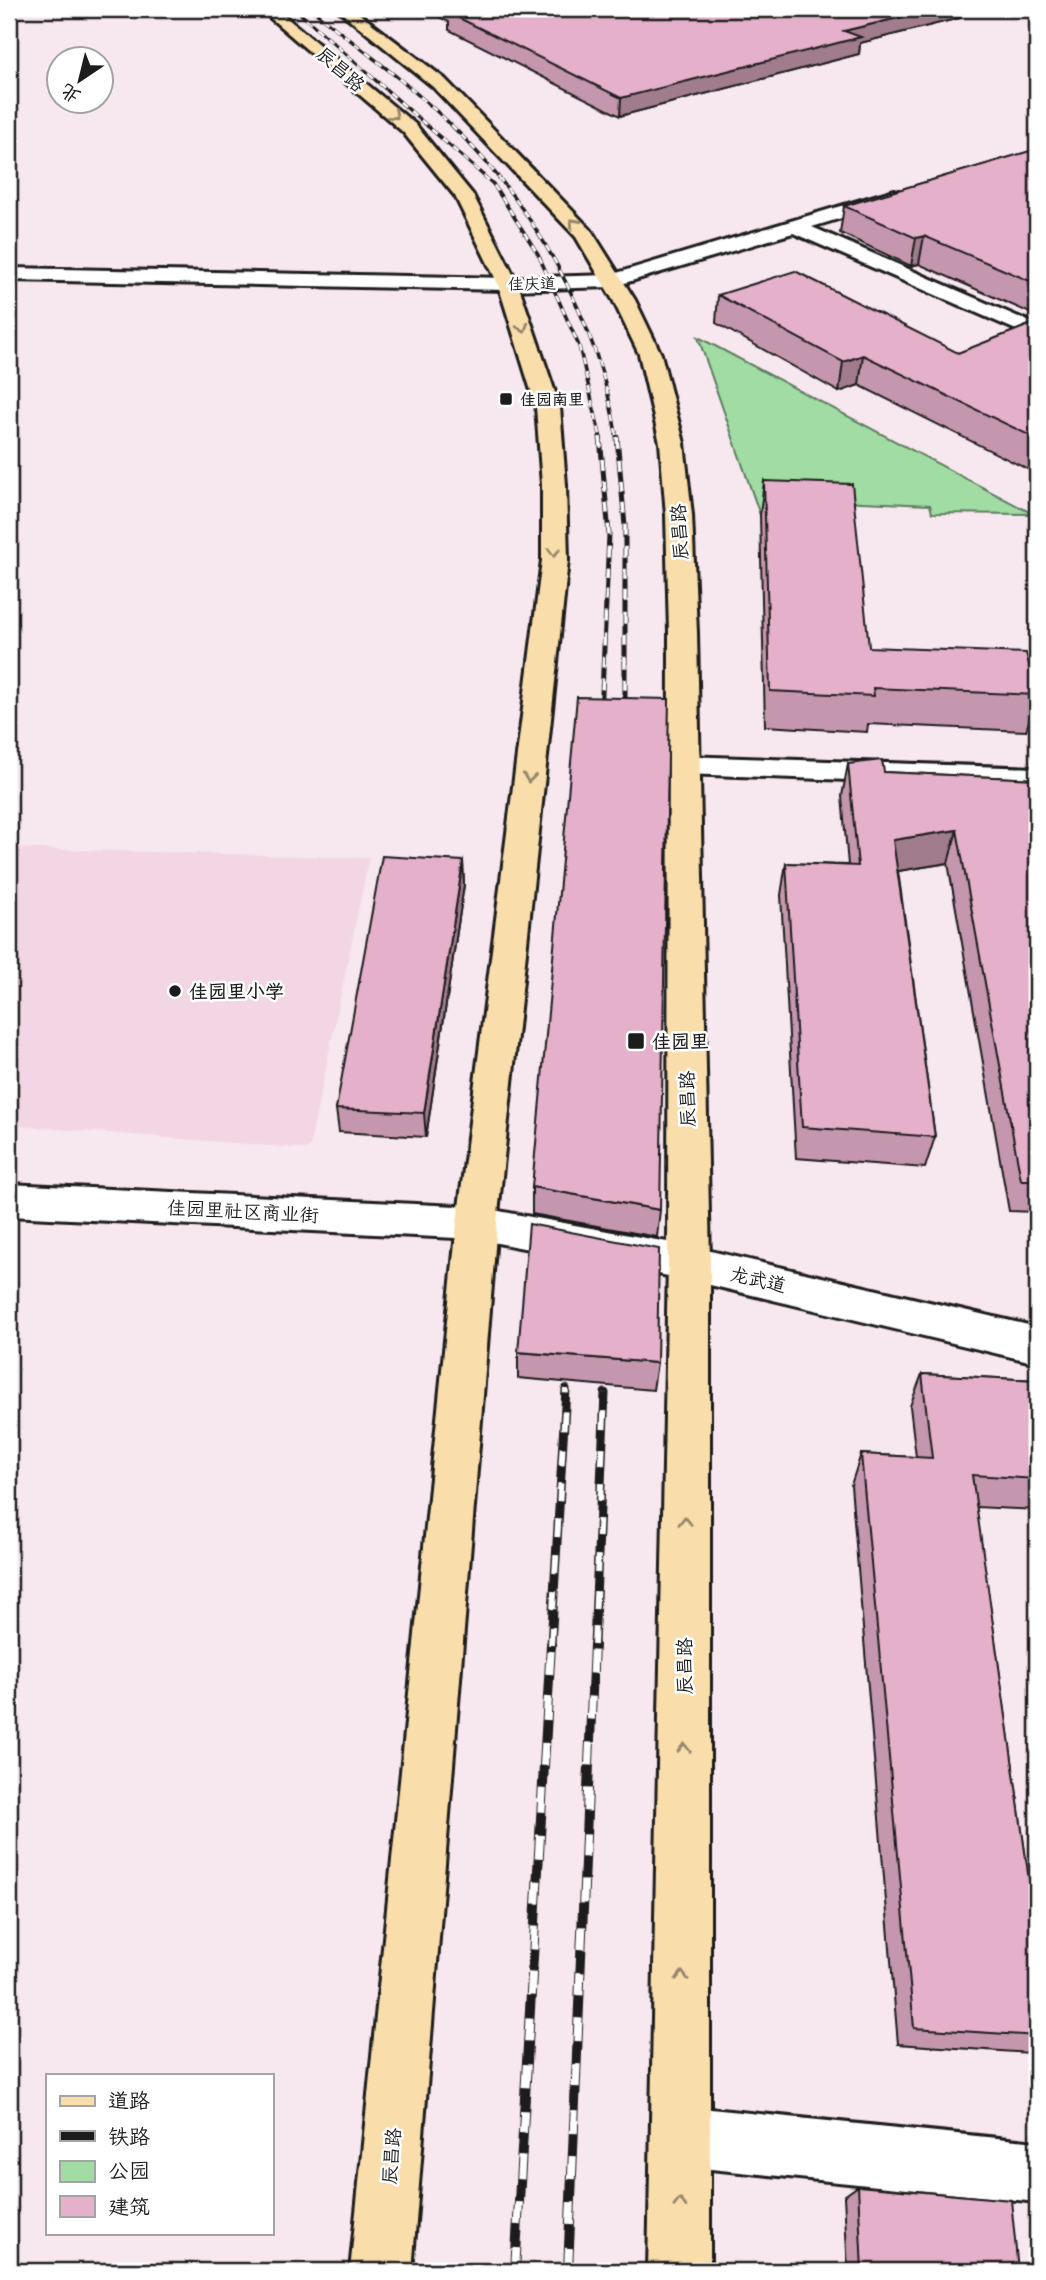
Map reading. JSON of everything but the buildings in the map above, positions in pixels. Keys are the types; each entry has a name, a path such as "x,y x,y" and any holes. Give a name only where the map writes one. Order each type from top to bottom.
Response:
{"main road":[{"name":"辰昌路","path":"267,9 409,128 464,195 508,284 548,407 554,485 555,560 477,1223 381,2271"},
{"name":"辰昌路","path":"344,9 439,83 584,234 624,300 650,354 671,443 679,528 689,1263 679,2271"}],"street":[{"name":"佳庆道","path":"9,274 508,284 611,281 909,192"},
{"path":"794,226 1037,333"},
{"path":"684,765 1037,778"},
{"name":"佳园里社区商业街","path":"9,1200 477,1223"},
{"name":"龙武道","path":"477,1223 689,1263 1037,1345"},
{"path":"681,2136 1037,2172"}],"shaded area":[{"name":"佳园里小学","path":"9,848 369,858 309,1149 9,1125"}],"green space":[{"path":"698,337 1033,514 932,513 930,505 839,501 760,515"}],"railway":[{"path":"295,9 493,184 538,254 579,346 601,439"},
{"path":"311,9 431,106 479,154 508,189 558,266 578,308 595,350 617,439"},
{"path":"600,437 609,534 601,716"},
{"path":"617,437 625,526 625,718"},
{"path":"551,1645 566,1389"},
{"path":"594,1645 605,1393"},
{"path":"515,2271 551,1644"},
{"path":"568,2271 594,1644"}],"place":[{"name":"佳园南里","path":"506,399"},
{"name":"佳园里小学","path":"175,991"},
{"name":"佳园里","path":"636,1041"}]}
